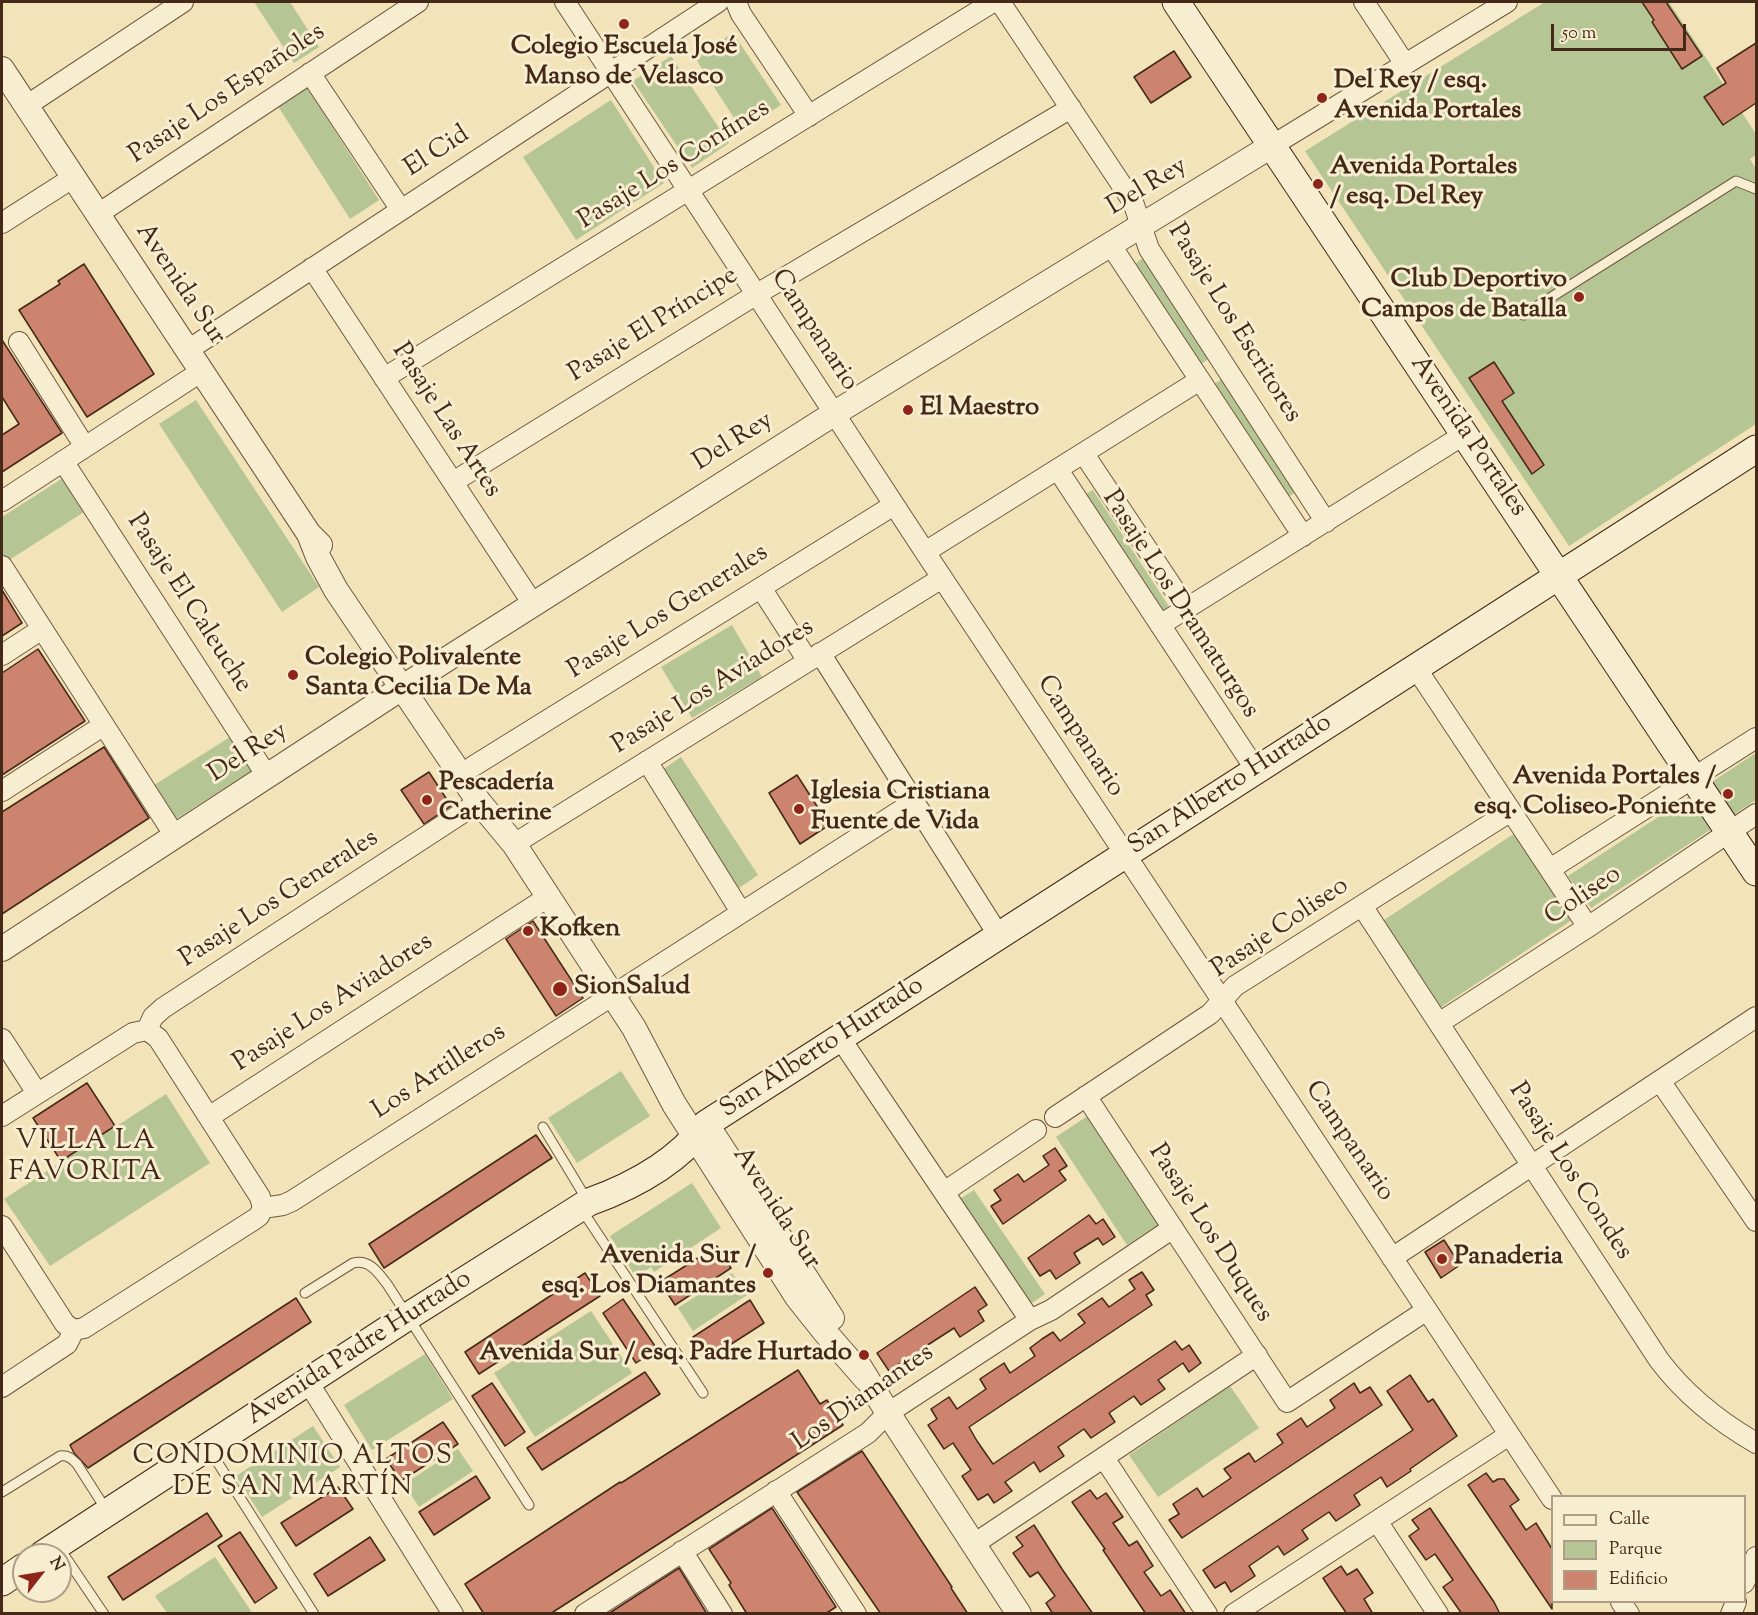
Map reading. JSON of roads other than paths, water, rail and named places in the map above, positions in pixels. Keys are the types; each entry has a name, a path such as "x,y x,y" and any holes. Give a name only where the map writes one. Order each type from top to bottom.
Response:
{"main road":[{"name":"Avenida Portales","path":"1176,2 1756,872"},
{"name":"San Alberto Hurtado","path":"697,1130 1756,449"},
{"name":"Avenida Padre Hurtado","path":"61,1543 407,1317 584,1205 623,1169 668,1139 697,1130"}],"street":[{"path":"26,106 183,2"},
{"name":"Pasaje Los Españoles","path":"98,214 418,2"},
{"name":"Campanario","path":"565,2 942,578 1551,1498"},
{"name":"El Cid","path":"188,350 718,2"},
{"path":"736,2 741,14 809,116"},
{"name":"Pasaje Los Confines","path":"384,378 993,2"},
{"name":"Pasaje Los Escritores","path":"1000,2 1133,202 1149,249 1326,522"},
{"path":"1364,2 1405,64"},
{"name":"Del Rey","path":"2,949 407,684 835,413 1507,2"},
{"name":"Avenida Sur","path":"2,69 309,534 331,557 480,802 514,844 634,1028 662,1059 697,1130 840,1330 865,1378 1019,1614"},
{"path":"310,73 401,210"},
{"name":"Pasaje El Príncipe","path":"453,482 757,294 1071,108"},
{"path":"2,223 74,177"},
{"path":"1110,244 1303,536"},
{"name":"Pasaje Las Artes","path":"312,268 533,604"},
{"path":"19,342 85,447"},
{"path":"2,501 202,371"},
{"path":"925,552 1200,380"},
{"path":"1160,625 1465,434"},
{"name":"Pasaje Los Dramaturgos","path":"1084,454 1187,609"},
{"name":"Pasaje El Caleuche","path":"63,461 267,776"},
{"name":"Pasaje Los Dramaturgos","path":"1058,470 1256,770"},
{"name":"Pasaje Los Generales","path":"472,767 894,505"},
{"path":"2,566 175,836"},
{"name":"Pasaje Los Aviadores","path":"514,844 942,578"},
{"path":"761,588 814,657 914,802 999,936"},
{"path":"2,655 42,629"},
{"path":"1416,668 1588,927"},
{"name":"Avenida Sur","path":"407,684 472,767 500,813 514,844"},
{"path":"2,791 104,725"},
{"name":"Coliseo","path":"1550,869 1756,738"},
{"path":"647,761 741,912"},
{"name":"Pasaje Los Generales","path":"147,1030 153,1017 163,1008 480,802"},
{"name":"Los Artilleros","path":"2,1387 67,1344 74,1330 84,1328 255,1219 263,1208 283,1205 291,1201 914,802"},
{"name":"Pasaje Coliseo","path":"1055,1117 1210,1014 1235,986 1511,811"},
{"name":"Coliseo","path":"1439,1023 1588,927 1756,814"},
{"name":"Pasaje Los Aviadores","path":"208,1117 548,897"},
{"name":"Pasaje Los Condes","path":"1362,906 1673,1379 1711,1414 1756,1443"},
{"path":"1392,1258 1756,1017"},
{"path":"2,1116 132,1033 147,1030 158,1038 260,1197 263,1208"},
{"path":"840,1038 1030,1320"},
{"path":"2,1039 37,1093"},
{"path":"1660,1081 1756,1221"},
{"name":"Pasaje Los Duques","path":"1086,1096 1287,1402 1426,1310"},
{"path":"944,1192 1036,1130"},
{"path":"2,1226 7,1246 65,1324 74,1330"},
{"name":"Los Diamantes","path":"589,1612 868,1433 888,1413 1030,1320 1051,1310 1173,1228"},
{"path":"974,1544 1257,1355"},
{"path":"308,1382 453,1614"},
{"path":"1234,1614 1509,1435"},
{"path":"1104,1458 1207,1614"},
{"path":"776,1491 856,1614"},
{"path":"1377,1521 1438,1614"},
{"path":"682,1551 722,1614"},
{"path":"1746,1579 1756,1557"}],"lane":[{"path":"1523,315 1736,181 1756,189"},
{"path":"543,1127 584,1205 703,1393"},
{"path":"305,1293 353,1263 360,1261 372,1266 529,1505"},
{"path":"208,1448 314,1614"},
{"path":"2,1492 65,1455 71,1457 77,1464 109,1513"},
{"path":"72,1576 104,1614"}],"place":[{"name":"Colegio Escuela José Manso de Velasco","path":"624,24"},
{"name":"Del Rey / esq. Avenida Portales","path":"1322,98"},
{"name":"Avenida Portales / esq. Del Rey","path":"1318,184"},
{"name":"Club Deportivo Campos de Batalla","path":"1579,297"},
{"name":"El Maestro","path":"908,410"},
{"name":"Colegio Polivalente Santa Cecilia De Ma","path":"293,675"},
{"name":"Avenida Portales / esq. Coliseo-Poniente","path":"1728,794"},
{"name":"Pescadería Catherine","path":"427,800"},
{"name":"Iglesia Cristiana Fuente de Vida","path":"799,809"},
{"name":"Kofken","path":"528,931"},
{"name":"SionSalud","path":"560,989"},
{"name":"Panaderia","path":"1442,1259"},
{"name":"Avenida Sur / esq. Los Diamantes","path":"768,1273"},
{"name":"Avenida Sur / esq. Padre Hurtado","path":"864,1355"}],"district":[{"name":"VILLA LA FAVORITA","path":"86,1158"},
{"name":"CONDOMINIO ALTOS DE SAN MARTÍN","path":"293,1474"}]}
